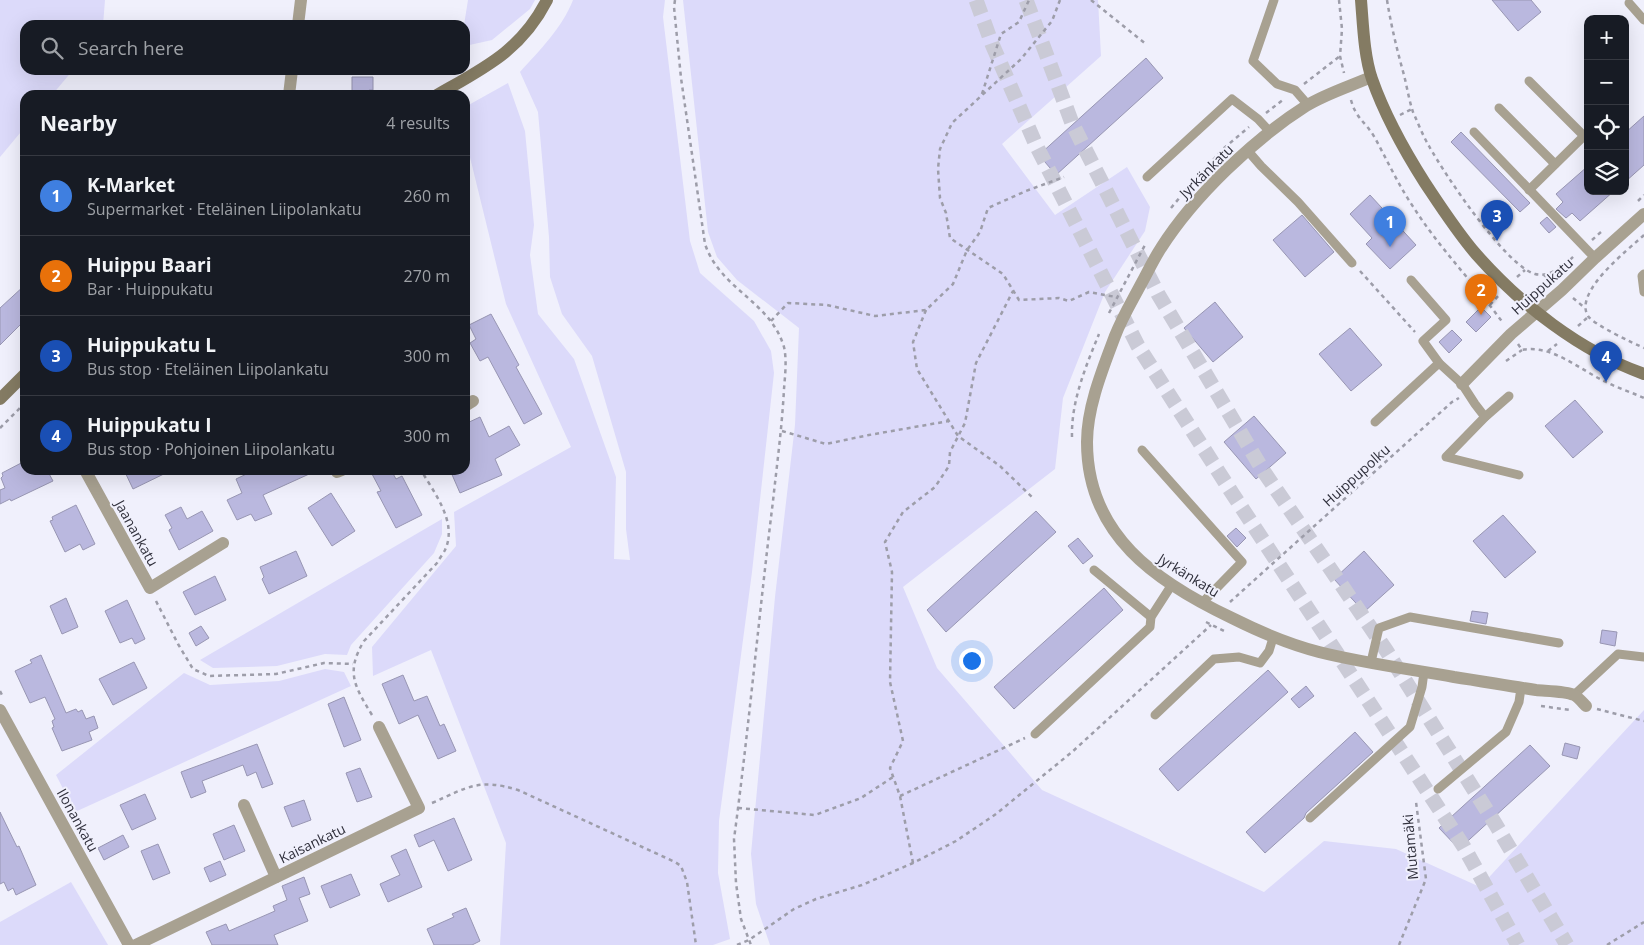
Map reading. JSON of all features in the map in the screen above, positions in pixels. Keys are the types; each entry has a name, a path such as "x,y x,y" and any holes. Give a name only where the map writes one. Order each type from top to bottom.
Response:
{"street":[{"path":"299,20 301,0"},
{"path":"445,90 498,59 534,23 547,0"},
{"path":"1361,0 1363,30 1371,77 1408,156 1445,213 1476,253 1507,286 1538,312 1568,334 1621,366 1644,374"},
{"path":"290,90 291,75"},
{"name":"Jyrkänkatu","path":"1371,77 1308,105 1270,132 1232,164 1188,210 1162,247 1121,320 1106,358 1094,398 1087,438 1092,482 1098,499 1114,530 1134,555 1152,572 1171,586 1202,603 1273,638 1319,652 1371,662 1521,688 1574,695"},
{"name":"Huippukatu","path":"1465,389 1511,334 1538,312 1644,214"},
{"path":"0,399 20,379"},
{"name":"Jaanankatu","path":"88,475 150,588 223,543"},
{"path":"1574,695 1586,706"},
{"name":"Ilonankatu","path":"0,710 129,945"},
{"path":"380,727 419,808"},
{"path":"244,805 276,878"},
{"name":"Kaisankatu","path":"136,945 419,808"}],"lane":[{"path":"1274,0 1253,61 1277,84 1295,90 1308,105"},
{"path":"1629,4 1644,20"},
{"path":"1529,81 1584,136 1529,190"},
{"path":"1146,177 1232,99 1258,119 1270,132"},
{"path":"1499,108 1555,164"},
{"path":"1474,132 1595,258"},
{"path":"1248,151 1260,166 1303,208 1352,263"},
{"path":"1644,274 1642,276 1644,292"},
{"path":"1411,280 1446,320 1422,341 1439,363 1465,389 1485,417"},
{"path":"1376,422 1439,363"},
{"path":"1509,396 1485,417 1446,457 1519,475"},
{"path":"1142,450 1242,562 1202,603"},
{"path":"1094,570 1151,617"},
{"path":"1035,734 1150,627 1151,617 1171,586"},
{"path":"1371,662 1379,628 1410,617 1559,643"},
{"path":"1155,715 1214,659 1239,657 1260,663 1269,651 1273,638"},
{"path":"1574,695 1618,654 1644,657"},
{"path":"1310,818 1410,727 1422,687 1424,672"},
{"path":"1438,789 1506,732 1519,702 1521,688"}],"path":[{"path":"674,0 680,78 705,244 713,261 724,274 765,313 778,330 784,350 785,373 782,431 734,839 736,884 741,919 750,945"},
{"path":"982,96 1002,34 1019,22 1029,0"},
{"path":"1060,0 1052,21 1022,59 952,123 940,149 938,169 940,198 946,213 950,238 1003,274 1019,300 1059,298 1070,301 1089,292 1116,297"},
{"path":"1091,0 1147,45"},
{"path":"1387,0 1391,26 1412,110 1428,145 1452,184 1480,222 1518,265 1535,274 1544,275 1556,270 1607,227"},
{"path":"1166,215 1223,149 1258,119 1340,56"},
{"path":"1034,499 1000,466 958,436 917,369 913,342 926,310 953,284 967,250 980,232 988,208 1064,177"},
{"path":"1636,202 1644,195"},
{"path":"1644,235 1606,269 1595,284 1585,308 1588,317 1619,337 1644,348"},
{"path":"1106,318 1141,251 1151,236"},
{"path":"1352,263 1422,341"},
{"path":"913,863 900,796 890,768 903,741 890,682 892,572 885,542 903,512 935,487 949,466 950,452 965,423 976,363 1013,290"},
{"path":"771,321 788,303 827,306 875,316 926,310"},
{"path":"1072,443 1074,411 1078,393 1085,367 1102,327"},
{"path":"1506,361 1522,350"},
{"name":"Huippupolku","path":"1216,628 1232,601 1465,389"},
{"path":"0,428 20,408"},
{"path":"782,431 826,444 948,421"},
{"path":"380,727 360,695 353,664 356,654 364,641 436,563 445,550 449,528 446,516 424,475"},
{"path":"150,588 178,644 193,669 209,676 276,674 324,663 353,664"},
{"path":"1204,620 1234,636"},
{"path":"736,945 748,940 794,909 816,899 862,885 913,863 956,841 996,814 1072,752 1211,625"},
{"path":"1519,702 1571,710 1586,706 1644,721"},
{"path":"900,796 1035,734"},
{"path":"738,808 815,814 861,798 893,777"},
{"path":"419,808 471,786 485,783 503,785 518,790 674,862 681,866 687,882 696,945"},
{"name":"Mutamäki","path":"1399,945 1426,879 1416,802"},
{"path":"1607,945 1644,922"}],"shaded area":[{"path":"0,0 105,0 103,20 20,20 20,75 69,75 56,90 20,90 20,133 0,157"},
{"path":"468,0 535,0 530,9 492,40 470,45 470,20 465,20"},
{"path":"573,0 665,0 663,17 690,241 700,273 754,321 771,351 774,373 752,572 719,821 718,873 730,939 713,945 500,945 506,843 431,650 373,676 372,647 456,546 454,512 571,447 506,304 470,157 470,104 508,83 525,131 534,225 530,255 538,314 574,359 616,477 614,559 630,560 626,529 626,472 592,356 562,314 550,277 549,237 538,112 520,72 557,29"},
{"path":"683,0 1098,0 1101,56 1002,144 1055,215 1127,167 1150,207 1145,231 1105,292 1063,398 1055,469 903,587 937,668 1042,790 1264,892 1324,841 1396,849 1480,887 1644,710 1644,945 770,945 756,904 751,854 775,597 795,425 799,328 737,280 717,257 708,232"},
{"path":"442,519 442,534 434,553 351,645 347,655 325,654 277,666 213,668 200,660"},
{"path":"325,669 344,672 351,686 75,812 56,775 184,673 210,685 279,681"},
{"path":"71,882 108,945 0,945 0,922"}],"building":[{"path":"1492,0 1531,0 1541,12 1518,31"},
{"path":"1146,58 1163,78 1056,175 1039,155"},
{"path":"352,77 373,77 373,90 352,90"},
{"path":"1644,116 1644,165 1629,178 1629,150 1629,129"},
{"path":"1461,132 1530,203 1520,212 1451,142"},
{"path":"1584,170 1584,195 1609,195 1580,221 1572,213 1566,218 1556,209 1563,202 1556,194"},
{"path":"1370,195 1416,245 1390,269 1366,244 1372,238 1350,214"},
{"path":"1302,215 1334,252 1305,277 1273,240"},
{"path":"1547,217 1556,227 1549,233 1540,223"},
{"path":"20,290 20,325 0,345 0,308"},
{"path":"1215,302 1243,337 1213,362 1184,328"},
{"path":"1481,307 1491,317 1476,332 1466,322"},
{"path":"491,314 519,365 516,367 542,414 524,424 488,357 480,361 470,343 476,339 470,324"},
{"path":"1350,328 1382,365 1351,391 1319,354"},
{"path":"1452,330 1462,340 1449,353 1439,342"},
{"path":"1575,400 1603,432 1573,458 1545,426"},
{"path":"1254,416 1286,453 1256,479 1224,442"},
{"path":"480,417 489,437 509,426 520,445 495,459 502,475 460,493 452,475 470,475 470,422"},
{"path":"20,464 20,475 50,475 53,481 11,501 10,499 0,504 0,490 5,488 1,478 3,476 2,473"},
{"path":"126,475 162,475 133,489"},
{"path":"244,475 307,475 263,495 272,514 255,521 251,514 237,520 227,500 242,493 236,479"},
{"path":"373,475 394,475 396,479 402,476 422,515 396,528 377,492 381,491"},
{"path":"331,493 355,531 332,546 308,508"},
{"path":"76,505 95,544 83,550 80,544 65,552 50,521 53,520 52,517"},
{"path":"181,507 187,519 202,511 213,531 179,550 169,530 172,528 165,515"},
{"path":"1036,511 1056,532 946,632 927,610"},
{"path":"1503,515 1536,552 1505,578 1473,541"},
{"path":"1236,528 1246,538 1237,547 1227,536"},
{"path":"1078,538 1093,556 1083,564 1068,546"},
{"path":"296,551 307,576 269,594 262,579 264,577 260,567"},
{"path":"1364,551 1394,585 1364,612 1334,579"},
{"path":"215,576 226,600 195,615 183,592"},
{"path":"1104,588 1123,610 1014,709 994,687"},
{"path":"66,598 78,627 62,634 50,606"},
{"path":"127,600 145,639 135,644 132,638 120,643 105,611"},
{"path":"1472,611 1488,613 1486,624 1470,621"},
{"path":"201,626 209,638 196,646 189,633"},
{"path":"1602,630 1617,632 1615,646 1600,643"},
{"path":"41,655 66,713 76,709 78,712 82,710 86,719 94,716 98,728 89,732 92,740 62,751 52,728 54,727 52,721 55,719 45,697 30,703 15,671 32,663 30,660"},
{"path":"134,662 147,688 113,705 99,679"},
{"path":"1268,670 1288,692 1178,791 1159,769"},
{"path":"403,675 414,701 427,696 440,726 444,724 456,751 438,759 418,715 399,724 382,684"},
{"path":"1306,686 1314,696 1299,708 1291,699"},
{"path":"344,697 361,740 344,747 328,704"},
{"path":"1355,732 1373,752 1265,853 1246,832"},
{"path":"1565,743 1580,747 1577,759 1562,755"},
{"path":"257,744 273,784 262,788 256,772 247,776 243,765 202,781 206,792 191,798 181,772"},
{"path":"1530,745 1550,766 1459,849 1439,828"},
{"path":"360,768 372,797 357,802 346,773"},
{"path":"145,794 156,819 132,830 120,805"},
{"path":"304,800 311,820 292,827 284,807"},
{"path":"0,812 17,847 19,846 36,885 16,895 13,888 8,891 4,882 0,884"},
{"path":"454,818 472,860 448,871 434,840 419,847 414,835"},
{"path":"234,825 245,851 224,860 213,834"},
{"path":"123,835 129,847 104,860 98,848"},
{"path":"158,844 170,873 153,880 141,851"},
{"path":"406,849 422,887 388,902 380,884 400,875 391,856"},
{"path":"220,861 226,875 210,882 204,868"},
{"path":"351,874 360,895 330,908 321,886"},
{"path":"304,877 310,894 299,898 308,921 274,935 278,945 212,945 206,932 226,924 229,931 275,911 273,906 287,900 282,886"},
{"path":"466,908 480,941 472,945 434,945 427,929 454,917 452,914"}],"tunnel":[{"path":"976,0 992,44 1036,145 1138,346 1464,847 1518,945"},
{"path":"1026,0 1072,123 1158,294 1264,472 1386,650 1496,825 1567,945"}],"place":[{"name":"Huippukatu L","path":"1497,241"},
{"name":"K-Market","path":"1390,247"},
{"name":"Huippu Baari","path":"1481,315"},
{"name":"Huippukatu I","path":"1606,382"}]}
